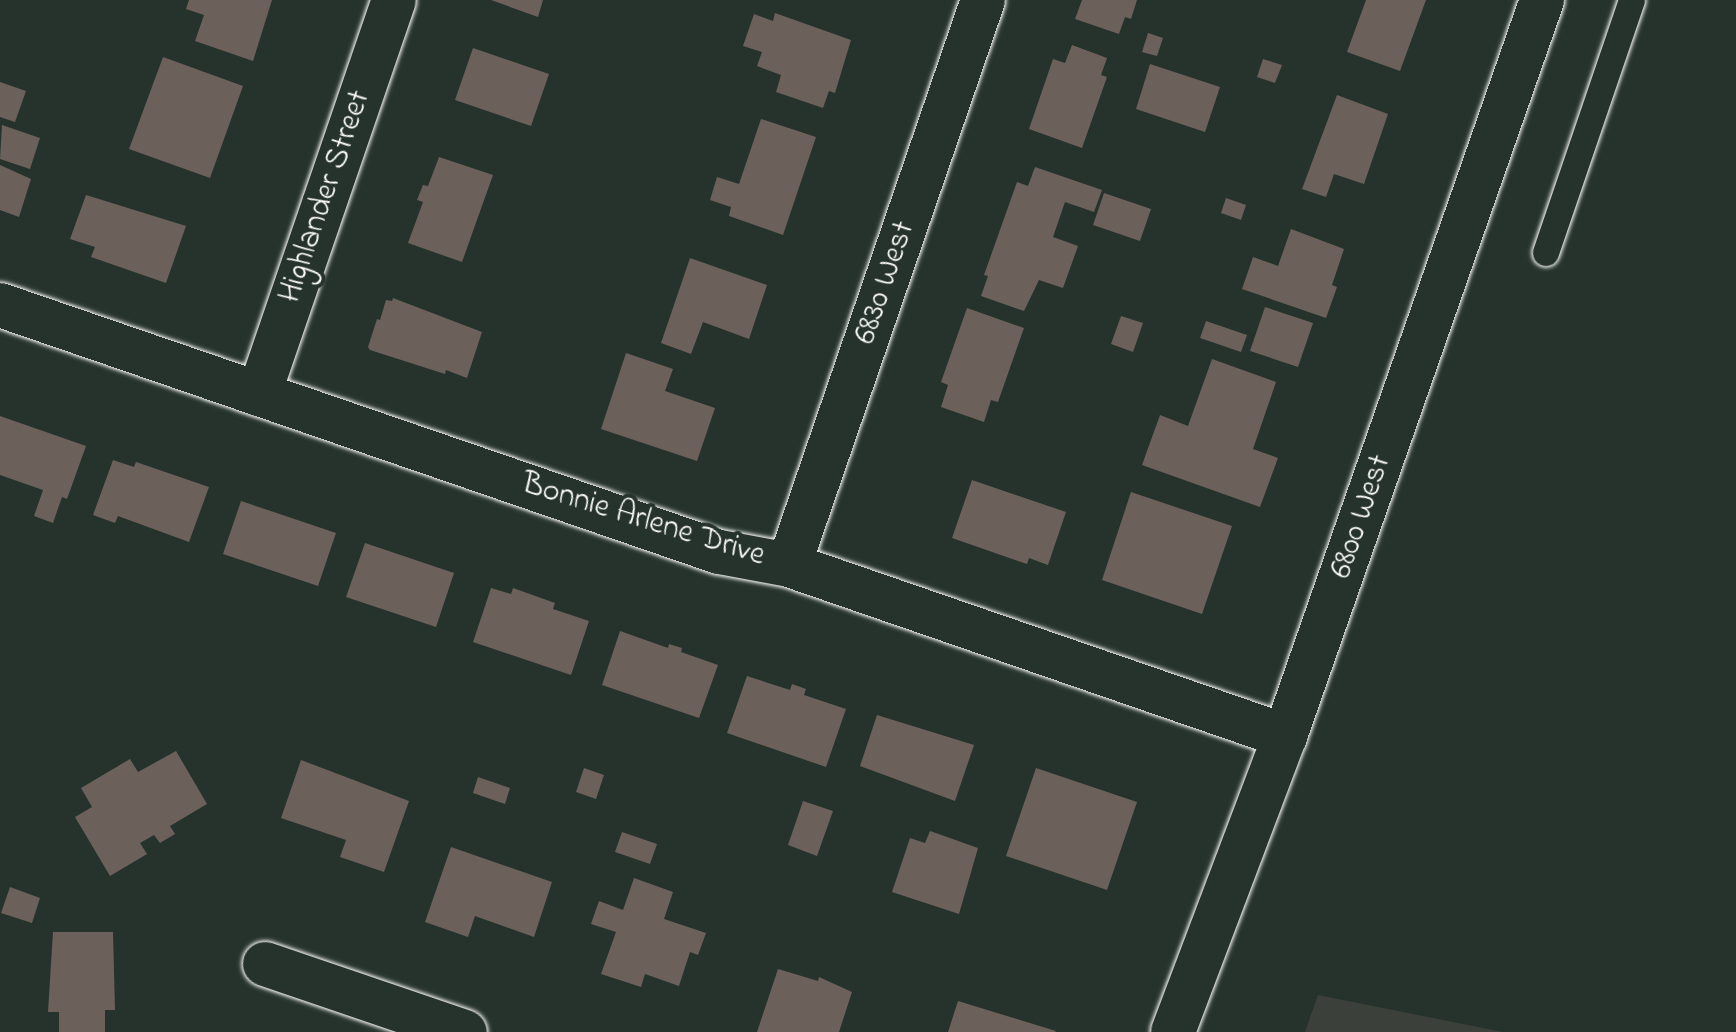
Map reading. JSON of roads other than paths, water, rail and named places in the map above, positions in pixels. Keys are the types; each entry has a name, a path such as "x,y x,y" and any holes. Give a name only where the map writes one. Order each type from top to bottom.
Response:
{"street":[{"name":"Highlander Street","path":"259,394 394,0"},
{"name":"6830 West","path":"789,565 983,0"},
{"name":"6800 West","path":"1173,1032 1285,736 1542,0"},
{"name":"Bonnie Arlene Drive","path":"0,305 719,552 789,565 1285,736"},
{"path":"265,964 465,1032"}],"lane":[{"path":"1546,253 1632,0"}]}
